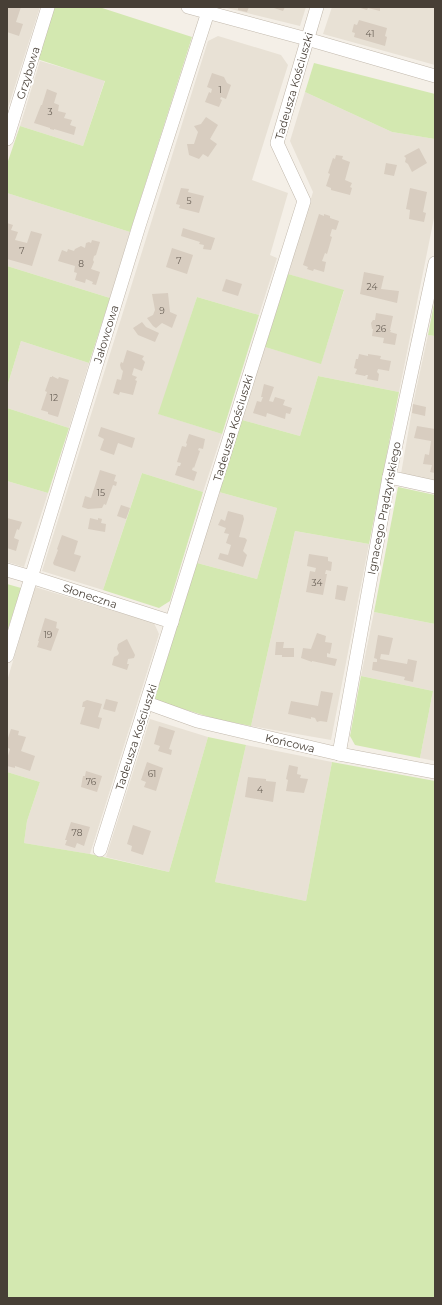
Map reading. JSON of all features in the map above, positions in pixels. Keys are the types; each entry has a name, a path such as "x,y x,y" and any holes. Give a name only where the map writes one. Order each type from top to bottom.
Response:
{"street":[{"name":"Grzybowa","path":"7,139 48,7"},
{"path":"188,7 435,76"},
{"name":"Tadeusza Kościuszki","path":"100,850 304,201 277,143 317,7"},
{"name":"Jałowcowa","path":"7,656 136,234 208,12"},
{"name":"Ignacego Prądzyńskiego","path":"339,754 388,477 435,263"},
{"path":"388,477 435,487"},
{"name":"Słoneczna","path":"7,570 172,622"},
{"name":"Końcowa","path":"147,703 197,721 339,754 435,772"}],"shaded area":[{"path":"7,7 40,7 7,111"},
{"path":"223,7 306,7 300,26"},
{"path":"332,7 435,7 435,65 323,34"},
{"path":"218,36 281,55 288,65 252,180 288,193 270,255 277,258 259,315 197,297 159,414 222,434 203,492 142,473 103,590 42,571 208,41"},
{"path":"40,61 105,80 83,146 20,126"},
{"path":"305,92 392,132 435,139 435,213 399,392 318,376 300,436 242,420 265,347 321,363 344,291 288,274 313,192 290,141"},
{"path":"7,193 130,232 110,298 7,266"},
{"path":"428,335 435,336 435,481 401,474 413,404"},
{"path":"21,341 89,363 69,428 7,408 7,387"},
{"path":"7,481 48,493 24,567 7,562"},
{"path":"219,492 277,508 257,579 197,563"},
{"path":"295,531 369,544 331,740 251,726"},
{"path":"35,587 154,623 159,634 90,854 24,843 27,821 40,782 7,772 7,681"},
{"path":"374,612 435,624 435,761 420,758 433,691 361,676"},
{"path":"150,719 208,737 169,872 106,857"},
{"path":"246,745 332,762 306,901 215,882"}],"green space":[{"path":"54,7 99,7 192,37 130,232 7,193 7,164 20,126 83,146 105,81 37,59"},
{"path":"314,63 435,94 435,139 392,132 305,92"},
{"path":"7,266 110,298 89,363 21,341 7,387"},
{"path":"288,274 344,290 321,364 265,347"},
{"path":"197,297 259,315 222,434 158,414"},
{"path":"435,299 435,336 428,335"},
{"path":"318,376 399,392 369,544 295,531 251,726 216,719 154,700 197,563 257,579 277,508 219,492 242,420 300,436"},
{"path":"7,408 69,428 48,493 7,481"},
{"path":"142,473 203,492 170,601 159,608 103,590"},
{"path":"398,487 435,495 435,624 374,612"},
{"path":"7,584 21,588 7,632"},
{"path":"361,676 433,691 420,758 355,745 350,736"},
{"path":"208,737 246,745 215,882 306,901 332,762 435,781 435,1298 7,1298 7,772 40,782 27,821 24,843 90,854 169,872"}],"building":[{"path":"7,7 21,7 16,22 23,24 19,36 7,32"},
{"path":"238,7 249,7 247,12 238,10"},
{"path":"271,7 285,7 283,11"},
{"path":"357,7 380,7 380,11 368,8 367,10"},
{"path":"359,20 387,28 385,46 354,37 355,33 352,32 354,24 357,25"},
{"path":"212,73 224,77 227,83 231,85 226,99 221,97 220,99 222,100 219,107 205,102 209,92 211,93 212,89 207,87"},
{"path":"47,89 57,93 54,103 59,105 58,111 66,113 64,118 72,120 70,125 76,127 74,135 34,123"},
{"path":"206,117 218,125 210,139 217,144 208,157 203,154 199,159 189,155 187,144 194,144 198,132 194,126 201,124"},
{"path":"419,148 427,163 412,172 408,164 405,162 406,158 404,156"},
{"path":"336,155 343,156 342,159 350,162 345,180 352,183 350,187 352,188 350,195 331,190 331,188 326,186 330,174 328,173 333,158 335,159"},
{"path":"386,163 397,165 394,176 384,174"},
{"path":"181,188 189,189 188,192 204,196 199,213 179,208 180,205 176,204"},
{"path":"410,188 427,192 423,212 426,213 424,222 409,219 410,210 406,209"},
{"path":"319,214 330,216 330,218 339,221 336,230 332,229 330,236 332,237 327,254 325,253 322,261 326,262 324,272 314,269 313,271 307,269 308,267 303,265"},
{"path":"7,223 13,225 11,230 18,232 15,240 27,243 31,231 42,234 32,266 7,259"},
{"path":"183,228 215,238 211,250 203,249 204,245 199,244 200,242 181,236"},
{"path":"92,240 100,242 96,255 94,256 94,262 91,269 100,272 96,285 92,284 93,282 86,279 85,283 75,280 77,273 74,272 75,266 58,261 62,250 67,252 68,249 74,251 81,246 85,248 86,243 91,243"},
{"path":"172,248 193,255 187,274 166,267"},
{"path":"364,272 384,276 381,289 399,291 397,303 360,294"},
{"path":"226,279 242,284 238,296 222,291"},
{"path":"168,293 170,312 177,315 172,328 162,323 156,328 147,318 153,315 155,310 152,294"},
{"path":"376,313 393,316 390,332 397,334 395,345 383,343 384,338 372,336 373,329 371,323 375,320"},
{"path":"142,322 146,327 159,333 155,342 138,335 133,328"},
{"path":"127,350 144,356 142,359 145,362 142,371 134,368 132,375 137,377 135,380 137,381 133,395 120,392 119,395 113,393 117,379 121,380 123,371 120,365 121,362 123,363"},
{"path":"359,354 381,356 380,359 391,361 389,371 378,369 378,381 367,379 368,375 365,376 355,374 357,369 354,368"},
{"path":"52,376 58,379 59,377 69,380 58,417 41,410 47,392 45,391 50,377"},
{"path":"264,384 274,387 269,401 273,402 275,397 285,400 283,405 292,408 290,414 286,413 285,419 267,413 266,417 253,413 257,401 261,402 263,397 261,397"},
{"path":"413,404 426,407 425,416 412,413"},
{"path":"417,426 435,429 435,473 430,472 432,465 423,464 425,454 429,455 431,441 414,438"},
{"path":"101,427 135,438 132,448 118,443 114,455 100,450 104,439 98,436"},
{"path":"189,434 205,439 203,449 199,448 198,450 200,451 192,470 197,472 194,481 175,475 178,466 180,466 181,463 177,462 182,446 186,447"},
{"path":"100,470 116,475 114,481 117,482 116,486 113,485 106,505 104,504 102,508 88,509 82,507 85,496 91,498"},
{"path":"121,505 130,508 126,519 117,516"},
{"path":"228,511 243,515 244,519 239,537 247,540 243,551 247,555 243,567 218,559 220,553 228,555 231,545 226,543 229,534 224,533 226,528 218,525 221,519 225,521"},
{"path":"7,518 22,522 19,530 17,529 14,538 19,540 16,551 7,548"},
{"path":"90,518 98,520 98,518 102,519 101,523 106,524 105,532 88,529"},
{"path":"62,535 78,541 74,554 81,556 75,572 54,565 53,563"},
{"path":"309,554 328,557 328,561 332,562 331,571 326,570 325,574 327,574 323,595 306,592 310,571 315,572 316,568 307,566"},
{"path":"337,585 348,587 345,601 335,599"},
{"path":"45,618 57,622 56,628 59,629 51,651 37,647"},
{"path":"317,633 326,636 325,642 332,643 330,654 327,653 327,657 337,659 335,666 312,662 301,658 303,648 311,649"},
{"path":"378,635 393,638 389,655 381,654 380,659 407,664 408,659 417,661 413,682 404,680 405,677 372,670 373,662 377,662 377,659 374,658"},
{"path":"127,639 135,655 134,658 128,659 127,664 129,664 127,670 112,665 114,657 119,653 117,649 118,644"},
{"path":"276,642 284,642 283,648 294,648 294,657 282,657 282,655 275,655"},
{"path":"321,691 333,693 327,722 317,722 315,718 311,717 311,719 288,714 291,701 318,706"},
{"path":"106,699 118,702 115,712 103,709"},
{"path":"87,700 102,704 98,717 102,718 99,729 80,724 85,707 82,707 83,702"},
{"path":"159,726 175,731 169,749 172,750 171,755 158,751 160,746 154,744"},
{"path":"11,729 19,731 18,735 26,737 21,751 35,756 30,771 15,766 15,768 7,766 7,759 10,749 7,747 7,741"},
{"path":"147,762 163,768 156,791 144,787 146,782 141,780"},
{"path":"289,765 298,767 297,774 301,775 300,778 308,779 304,793 286,791 288,780 286,779"},
{"path":"86,771 102,776 97,792 81,787 83,776 85,776"},
{"path":"248,777 276,782 273,802 245,797"},
{"path":"71,822 90,827 84,846 77,843 75,848 65,845 67,840 65,840"},
{"path":"133,825 151,831 143,855 131,851 132,846 127,844"}]}
